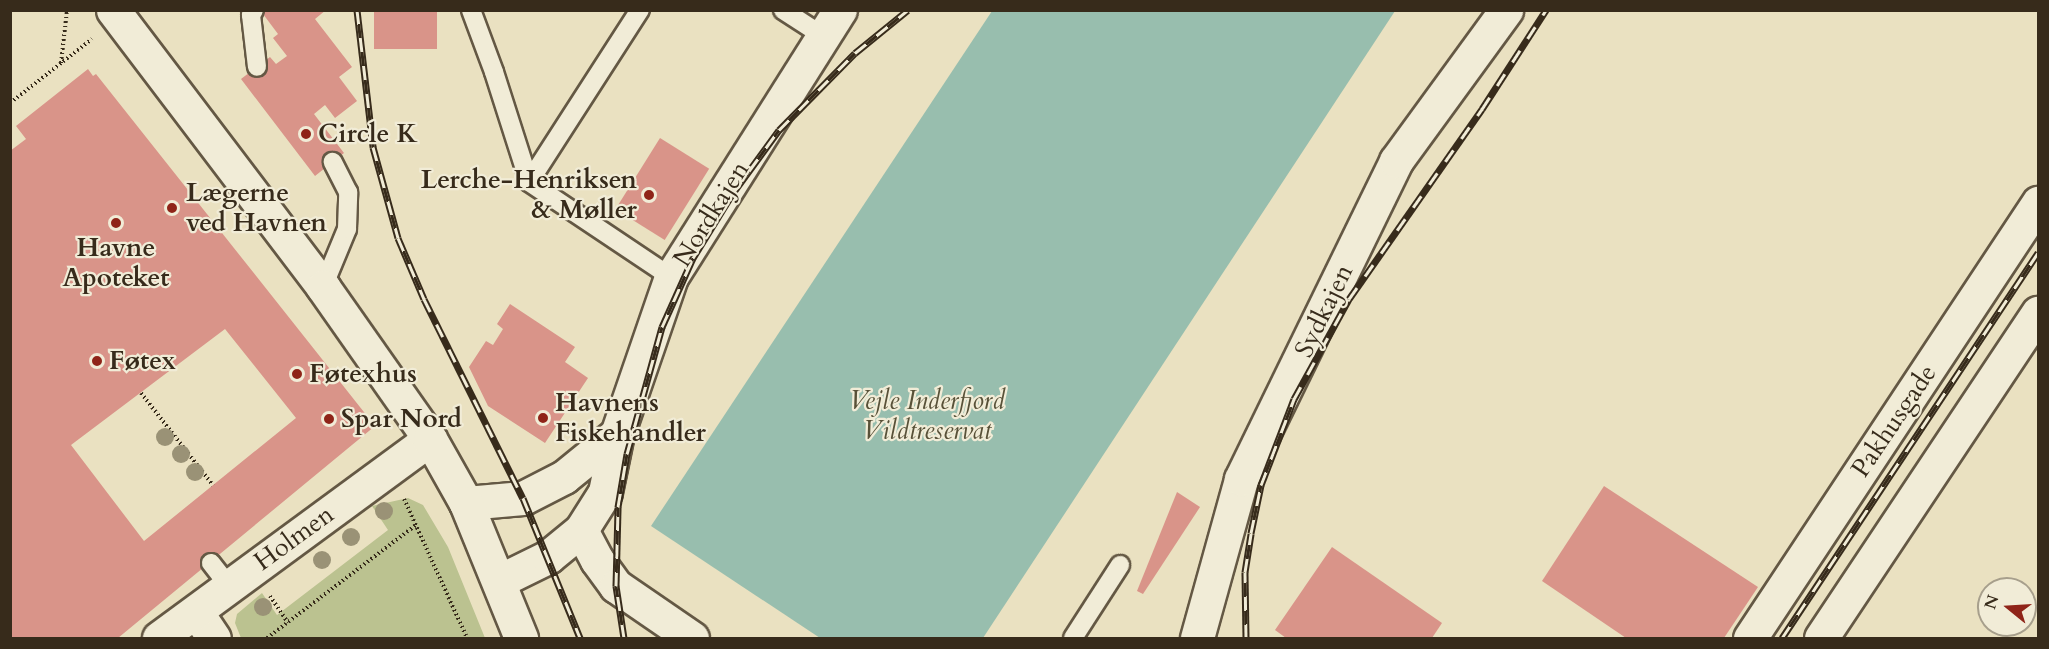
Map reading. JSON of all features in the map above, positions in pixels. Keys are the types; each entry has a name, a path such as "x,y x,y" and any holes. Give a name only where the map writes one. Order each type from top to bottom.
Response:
{"street":[{"name":"Sydkajen","path":"1197,639 1241,479 1396,161 1506,10"},
{"path":"119,13 323,288 430,439 466,503 500,581 521,639"},
{"name":"Nordkajen","path":"500,581 548,557 581,530 605,492 617,434 671,277 832,23"},
{"name":"Pakhusgade","path":"1750,639 2038,203"},
{"path":"1821,639 2038,314"},
{"path":"466,503 523,498 564,477 617,434"},
{"name":"Holmen","path":"159,639 206,626 220,575 389,469 430,439"},
{"path":"581,530 597,560 616,586 692,639"}],"lane":[{"path":"254,10 251,15 257,67"},
{"path":"471,10 494,72 529,182 671,277"},
{"path":"529,182 640,10"},
{"path":"783,10 832,23"},
{"path":"323,288 347,229 348,192 333,162"},
{"path":"1073,639 1120,565"}],"path":[{"path":"61,63 67,10"},
{"path":"10,103 119,13"},
{"path":"141,393 213,485"},
{"path":"389,469 417,524 466,639"},
{"path":"267,639 274,637 417,524"}],"shaded area":[{"name":"Vejle Inderfjord Vildtreservat","path":"992,11 1395,11 983,638 820,638 651,526"},
{"path":"408,498 423,505 448,547 485,638 241,638 235,623 237,614 262,593 277,615 388,530 372,506"}],"building":[{"path":"260,10 326,10 315,19 352,67 339,77 357,101 335,118 325,105 314,114 344,153 315,176 241,79 270,57 276,64 287,56 273,38 278,34"},
{"path":"374,10 437,10 437,49 374,49"},
{"name":"Føtex","path":"88,69 93,76 96,74 375,426 118,638 10,638 10,151 26,139 16,126","holes":["225,329 296,418 144,541 71,445"]},
{"path":"660,138 709,169 665,240 615,209"},
{"path":"510,304 575,347 565,362 588,378 545,443 488,406 469,367 486,341 493,345 503,329 497,324"},
{"path":"1604,486 1758,587 1724,638 1626,638 1542,581"},
{"path":"1177,492 1200,507 1143,594 1137,591"},
{"path":"1332,547 1442,623 1432,638 1286,638 1275,630"}],"railway":[{"path":"357,10 373,147 398,238 424,299 523,498 580,638"},
{"path":"624,638 616,586 618,507 627,454 662,327 693,258 733,193 779,130 855,53 908,10"},
{"path":"1246,638 1245,572 1251,533 1261,485 1294,399 1349,299 1482,109 1546,10"},
{"path":"1782,638 2038,252"}],"place":[{"name":"Circle K","path":"306,134"},
{"name":"Lerche-Henriksen & Møller","path":"649,195"},
{"name":"Lægerne ved Havnen","path":"172,208"},
{"name":"Havne Apoteket","path":"116,223"},
{"name":"Føtex","path":"97,361"},
{"name":"Føtexhus","path":"297,374"},
{"name":"Havnens Fiskehandler","path":"543,418"},
{"name":"Spar Nord","path":"329,419"}]}
